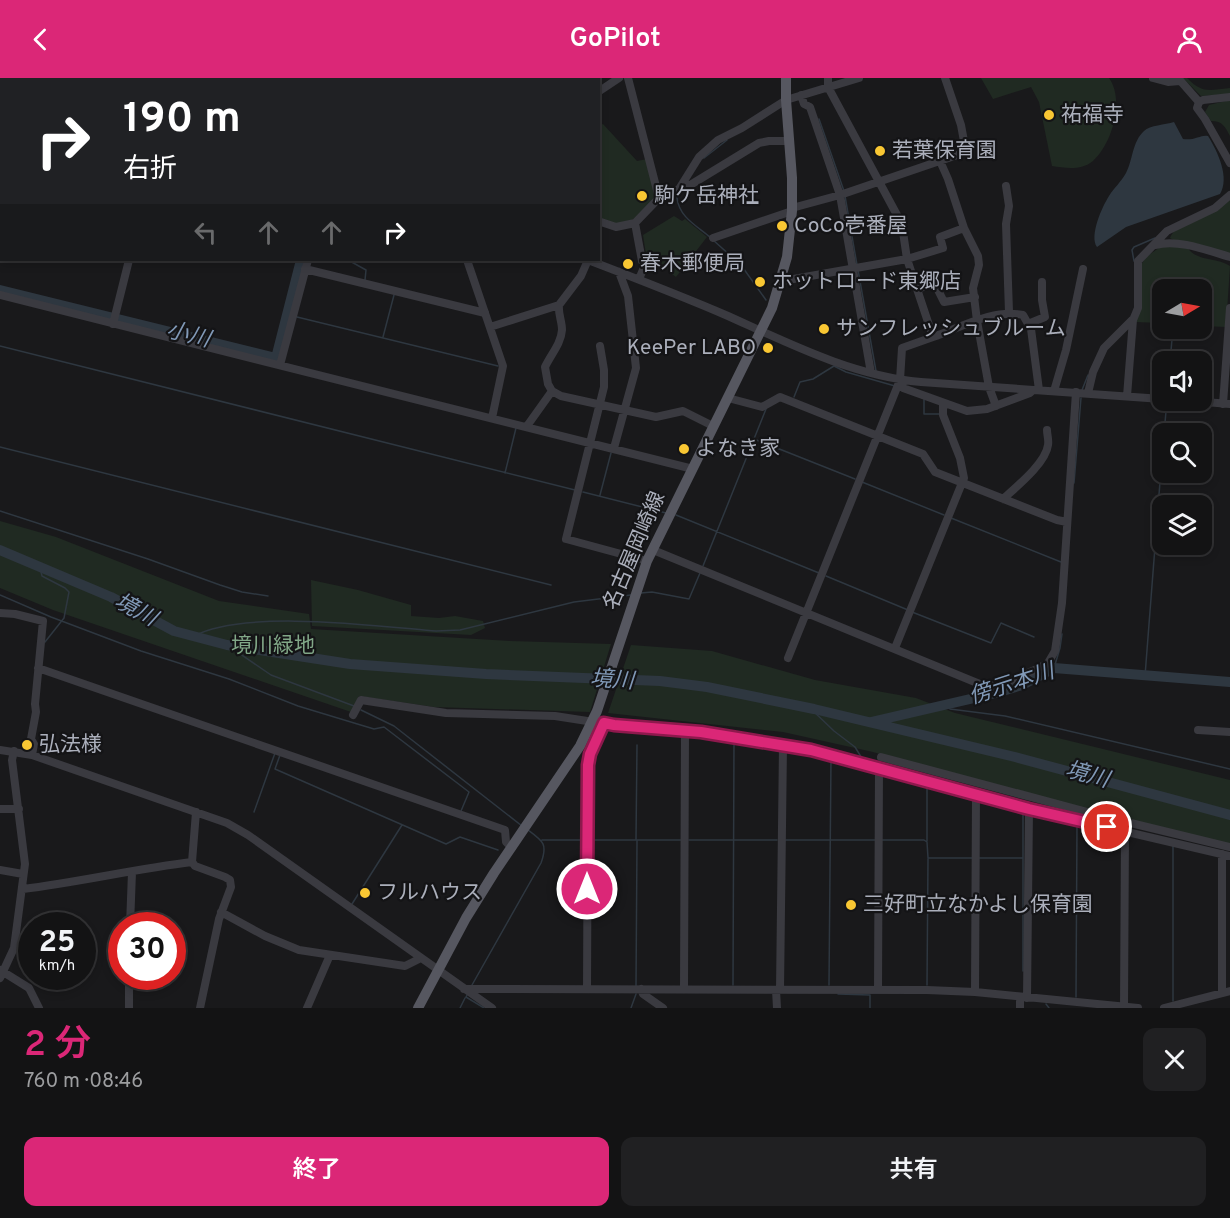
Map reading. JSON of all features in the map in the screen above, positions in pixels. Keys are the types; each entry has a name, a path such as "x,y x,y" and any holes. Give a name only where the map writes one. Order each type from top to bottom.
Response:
{"main road":[{"name":"名古屋岡崎線","path":"418,1008 466,918 598,718 647,561 761,332 782,281 791,236 792,210 786,78"}],"street":[{"path":"600,91 619,78"},
{"path":"628,78 659,198"},
{"path":"679,189 708,147 786,100 828,83 859,78"},
{"path":"713,238 966,152 961,125 945,78"},
{"path":"1153,78 1168,82 1179,80 1198,102"},
{"path":"828,83 897,215 903,232 907,259 933,338"},
{"path":"801,95 804,104 810,107 840,195 871,373"},
{"path":"1198,102 1230,97"},
{"path":"1198,102 1197,108 1230,163"},
{"path":"600,222 616,227 634,223 659,198 687,187 759,143 789,141"},
{"path":"940,161 964,228 978,256 979,265 973,288 989,387 996,406"},
{"path":"1006,186 1009,213 1006,224 1009,312"},
{"path":"1127,396 1133,320 1138,308 1138,261 1167,231 1215,208 1230,195"},
{"path":"634,223 642,261 645,265 639,279"},
{"path":"782,281 907,259 943,248 940,237 964,228"},
{"path":"1154,246 1163,243 1193,246 1230,257"},
{"path":"113,324 129,261"},
{"path":"467,261 503,366 492,418"},
{"path":"588,261 581,276 558,310 562,327 560,339 545,367 552,391 561,396 600,406 656,417 683,411 713,426"},
{"path":"591,261 639,279 761,332 871,373 901,380 1152,398"},
{"path":"280,364 306,264 486,313"},
{"path":"1054,391 1066,350 1083,269"},
{"path":"614,448 636,368 628,296 619,272"},
{"path":"1028,324 1045,318 1042,282"},
{"path":"918,289 928,285 936,286 944,303 975,297"},
{"path":"0,296 280,364 693,469"},
{"path":"490,327 560,305"},
{"path":"1212,403 1227,404 1230,308"},
{"path":"1009,312 1023,315 1031,329 1035,351 1035,390 996,406 967,411 943,404 903,388 902,348 995,314 1009,312"},
{"path":"1088,393 1093,372 1104,348 1133,320"},
{"path":"600,346 604,378 600,406 566,539 647,561"},
{"path":"788,658 901,380"},
{"path":"527,426 552,391"},
{"path":"653,550 987,687 1006,682 1048,663 1053,658 1057,643 1076,393"},
{"path":"728,398 762,406 780,397 923,454 935,472 1056,520 1067,522"},
{"path":"896,648 964,478 960,458 943,415 943,404"},
{"path":"1003,499 1046,453 1047,430"},
{"path":"0,613 43,621 36,712 31,739 34,744 32,755"},
{"path":"38,668 505,830 506,842 512,848"},
{"path":"354,715 361,699 446,713 598,718 614,725 701,732 783,745 842,757 1029,809 1226,855 1226,992 1183,1006 1164,1008"},
{"path":"587,989 588,765 598,718"},
{"path":"1198,730 1230,732"},
{"path":"684,989 685,732"},
{"path":"777,1008 783,745"},
{"path":"0,750 32,755 227,823 248,835 492,1008"},
{"path":"14,751 12,760 25,864 14,948 1,974 29,988 39,1008"},
{"path":"881,757 1230,847"},
{"path":"878,990 879,769"},
{"path":"975,992 976,794"},
{"path":"0,809 19,809"},
{"path":"1020,1008 1024,998 1029,809"},
{"path":"196,812 192,862 195,866 225,876 230,880 231,887 221,912 200,1008"},
{"path":"1124,1007 1125,831"},
{"path":"22,889 192,862"},
{"path":"0,870 23,874"},
{"path":"131,912 132,872"},
{"path":"221,912 299,950 405,966 422,958"},
{"path":"307,1008 330,955"},
{"path":"464,989 927,990 975,992 1138,1008"},
{"path":"641,989 643,994 663,1008"},
{"path":"129,990 129,1008"}],"green space":[{"path":"981,78 1109,78 1114,87 1116,109 1106,144 1088,164 1073,168 1052,166 1039,102 1031,87 993,99"},
{"path":"1183,78 1187,78 1202,89 1230,88 1230,94 1201,96"},
{"path":"1230,100 1230,136 1223,125 1211,121 1205,112 1209,105"},
{"path":"603,124 637,161 647,159 656,198 634,219 617,225 600,218 600,125"},
{"path":"1230,198 1230,257 1179,243 1170,238 1173,232 1187,221"},
{"path":"674,216 682,221 685,219 707,237 676,277 659,264 648,267 643,235"},
{"path":"1163,245 1187,247 1196,255 1230,266 1226,327 1212,326 1212,279 1152,279 1152,323 1135,322 1141,265 1146,257"},
{"name":"境川緑地","path":"0,521 56,537 219,601 309,614 311,629 510,641 611,644 590,712 434,707 359,696 351,712 53,610 0,588"},
{"path":"311,580 411,605 411,616 439,618 455,616 483,621 485,628 471,635 312,626"},
{"path":"631,645 712,651 815,680 916,698 955,713 1230,780 1230,846 1034,799 873,752 783,732 608,713"}],"shaded area":[{"path":"1174,122 1183,139 1208,136 1222,165 1224,180 1220,194 1126,227 1097,247 1095,229 1100,214 1109,196 1126,173 1140,135 1150,127"}],"waterway":[{"path":"819,119 844,191"},
{"path":"704,158 727,140"},
{"path":"682,191 677,198 681,211 710,237"},
{"path":"845,196 857,265"},
{"path":"1134,261 1132,250 1134,247 1155,238"},
{"path":"713,240 741,265 766,300"},
{"name":"小川","path":"0,290 276,358 301,261"},
{"path":"350,261 366,270 365,280"},
{"path":"858,270 876,371"},
{"path":"383,337 394,295"},
{"path":"297,317 498,366"},
{"path":"1171,351 1172,339"},
{"path":"0,346 575,490"},
{"path":"794,397 800,382 813,379 834,366 846,372 895,386"},
{"path":"1082,390 1088,375"},
{"path":"1074,483 1081,398"},
{"path":"924,399 924,414 940,414"},
{"path":"703,566 766,409"},
{"path":"1165,423 1166,411"},
{"path":"505,473 516,428"},
{"path":"754,439 855,479"},
{"path":"0,447 551,585"},
{"path":"600,495 611,453"},
{"path":"862,482 944,515"},
{"path":"1145,676 1160,483"},
{"path":"583,492 666,513"},
{"path":"0,511 242,592 268,596"},
{"path":"676,515 819,573"},
{"path":"951,518 1061,562"},
{"name":"境川","path":"0,550 111,597 174,631 227,645 350,664 486,674 660,681 707,687 814,709 1015,757 1230,815"},
{"path":"40,567 42,576 69,592 64,618 45,642"},
{"path":"641,593 652,592 689,599 700,573"},
{"path":"826,576 908,610"},
{"path":"0,595 141,651 229,679 298,706 374,729 384,727 469,792 461,811"},
{"path":"194,636 216,628 277,621 347,623 436,631 460,630 574,602 631,595"},
{"path":"912,612 991,643 1001,623 1034,637"},
{"path":"1054,668 1062,634"},
{"path":"227,645 271,675 354,706"},
{"name":"傍示本川","path":"871,722 996,693 1022,685 1054,668 1230,682"},
{"path":"948,705 950,709 1005,716 1230,769"},
{"path":"810,708 855,747 863,760"},
{"path":"361,710 394,726 522,826"},
{"path":"733,985 734,740"},
{"path":"636,840 637,745"},
{"path":"254,812 275,753"},
{"path":"280,755 275,769 446,844 460,837 498,850"},
{"path":"829,985 831,758"},
{"path":"925,777 938,780"},
{"path":"927,786 927,841"},
{"path":"1023,811 1023,971"},
{"path":"1076,997 1077,824"},
{"path":"352,904 402,825"},
{"path":"472,985 541,863 543,844 528,830"},
{"path":"542,840 585,840"},
{"path":"590,840 681,840"},
{"path":"689,840 777,840"},
{"path":"785,840 876,840"},
{"path":"881,840 924,840 927,842 928,858 972,858"},
{"path":"636,986 637,841"},
{"path":"1173,845 1173,1001"},
{"path":"979,858 1023,858"},
{"path":"927,985 928,859"},
{"path":"631,1008 636,994"},
{"path":"838,994 870,995 870,1008"},
{"path":"467,995 466,997 484,1008"},
{"path":"460,1008 465,998"},
{"path":"1046,1004 1049,1008"}],"place":[{"name":"祐福寺","path":"1049,115"},
{"name":"若葉保育園","path":"880,151"},
{"name":"駒ケ岳神社","path":"642,196"},
{"name":"CoCo壱番屋","path":"782,226"},
{"name":"春木郵便局","path":"628,264"},
{"name":"ホットロード東郷店","path":"760,282"},
{"name":"サンフレッシュブルーム","path":"824,329"},
{"name":"KeePer LABO","path":"768,348"},
{"name":"よなき家","path":"684,449"},
{"name":"弘法様","path":"27,745"},
{"name":"フルハウス","path":"365,893"},
{"name":"三好町立なかよし保育園","path":"851,905"}],"route":[{"path":"587,889 588,765 590,754 604,723 701,732 811,750 1029,809 1107,827"}]}
